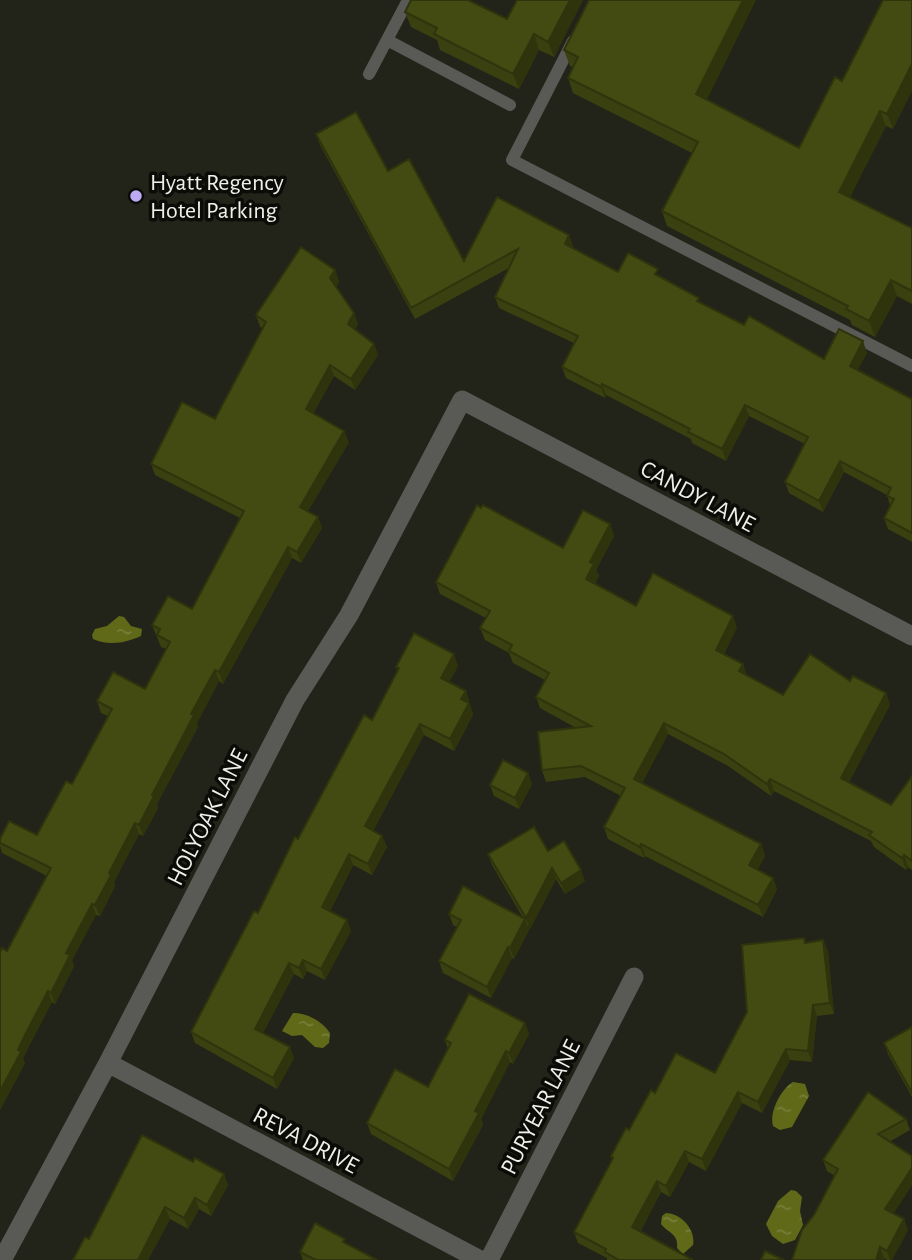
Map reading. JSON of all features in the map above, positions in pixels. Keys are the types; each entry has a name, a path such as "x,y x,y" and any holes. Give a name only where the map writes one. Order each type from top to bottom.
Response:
{"street":[{"name":"CANDY LANE","path":"462,400 912,636"},
{"name":"HOLYOAK LANE","path":"2,1260 108,1063 295,700 349,615 462,400"},
{"name":"PURYEAR LANE","path":"489,1260 634,977"},
{"name":"REVA DRIVE","path":"108,1063 480,1260"}],"lane":[{"path":"369,74 408,0"},
{"path":"581,25 512,160 912,366"},
{"path":"387,40 510,105"}],"water":[{"path":"119,616 124,617 131,626 142,629 141,636 117,643 93,639 95,629 107,626"},
{"path":"293,1013 309,1016 323,1025 330,1033 329,1043 323,1048 315,1047 302,1035 292,1036 282,1031"},
{"path":"793,1082 805,1084 809,1096 792,1127 780,1130 773,1126 774,1108 784,1090"},
{"path":"791,1190 802,1197 800,1211 803,1225 795,1240 783,1244 772,1236 766,1224 778,1201"},
{"path":"666,1213 682,1219 690,1228 693,1245 683,1254 677,1248 675,1237 661,1224 662,1216"}],"building":[{"path":"411,0 468,0 507,19 517,0 570,0 548,42 534,34 513,74 434,34 437,28 405,12"},
{"path":"589,0 743,0 696,94 799,148 835,77 842,81 883,0 912,0 912,64 887,114 880,111 839,192 912,228 912,291 891,280 869,321 846,309 848,306 662,211 698,142 568,78 578,57 564,50"},
{"path":"356,112 388,171 409,159 464,261 497,197 569,235 565,244 618,272 628,253 658,269 655,274 699,298 697,301 744,325 749,316 824,359 839,329 863,341 850,366 912,399 912,533 884,518 894,499 887,496 891,488 840,461 819,501 785,482 808,437 745,405 722,449 688,432 690,429 602,384 601,387 562,367 578,336 495,297 518,249 411,308 316,134"},
{"path":"301,247 335,270 330,278 354,313 348,324 374,344 351,379 330,365 306,409 344,431 300,507 318,517 297,552 288,547 219,672 215,670 191,714 194,715 139,825 135,823 109,873 111,875 66,953 70,955 25,1035 18,1050 21,1052 0,1091 0,952 2,948 7,951 51,868 0,843 0,839 9,821 37,835 66,781 72,784 112,709 97,701 113,672 145,689 170,642 157,635 160,629 152,625 168,596 192,609 244,511 151,464 182,402 215,419 266,322 256,315"},
{"path":"477,505 481,508 483,505 563,548 583,510 610,524 590,562 594,564 586,579 636,606 653,573 733,616 716,650 743,664 739,671 783,695 810,654 850,681 853,676 886,693 841,778 891,805 912,776 912,861 904,855 902,858 869,835 872,832 770,779 767,784 724,754 664,723 634,779 761,844 749,865 773,878 758,905 604,827 625,788 581,766 542,770 538,732 591,726 536,697 549,673 509,651 512,645 480,628 490,611 436,582"},
{"path":"414,633 454,654 441,678 466,691 461,699 469,703 450,739 420,724 365,826 382,836 368,864 349,854 322,907 347,920 321,969 303,960 299,968 289,963 255,1029 290,1047 273,1078 191,1032 254,911 258,913 295,837 298,839 364,715 372,720"},
{"path":"503,760 528,773 515,798 490,785"},
{"path":"534,827 548,851 564,841 581,870 561,883 552,868 526,918 488,854"},
{"path":"463,886 525,919 487,987 439,961 461,920 449,914"},
{"path":"804,938 805,943 823,940 830,1003 813,1005 808,1051 786,1049 758,1102 738,1092 702,1159 685,1151 666,1186 657,1181 632,1227 693,1260 619,1260 605,1252 606,1249 574,1232 626,1128 629,1130 651,1090 655,1093 676,1053 715,1073 747,1012 742,945"},
{"path":"469,994 525,1023 509,1053 506,1051 475,1111 479,1113 449,1169 367,1123 395,1069 428,1087 451,1043 445,1040"},
{"path":"912,1027 912,1093 884,1043"},
{"path":"868,1092 906,1119 878,1134 912,1156 912,1168 885,1209 904,1219 887,1251 880,1247 876,1260 792,1260 802,1230 814,1215 838,1169 823,1160"},
{"path":"142,1135 193,1162 195,1158 224,1174 207,1205 195,1198 184,1218 165,1207 138,1260 73,1260 85,1237 89,1239"},
{"path":"315,1223 377,1260 316,1260 300,1252"},
{"path":"765,1251 784,1260 761,1260"}],"place":[{"name":"Hyatt Regency Hotel Parking","path":"136,196"}]}
